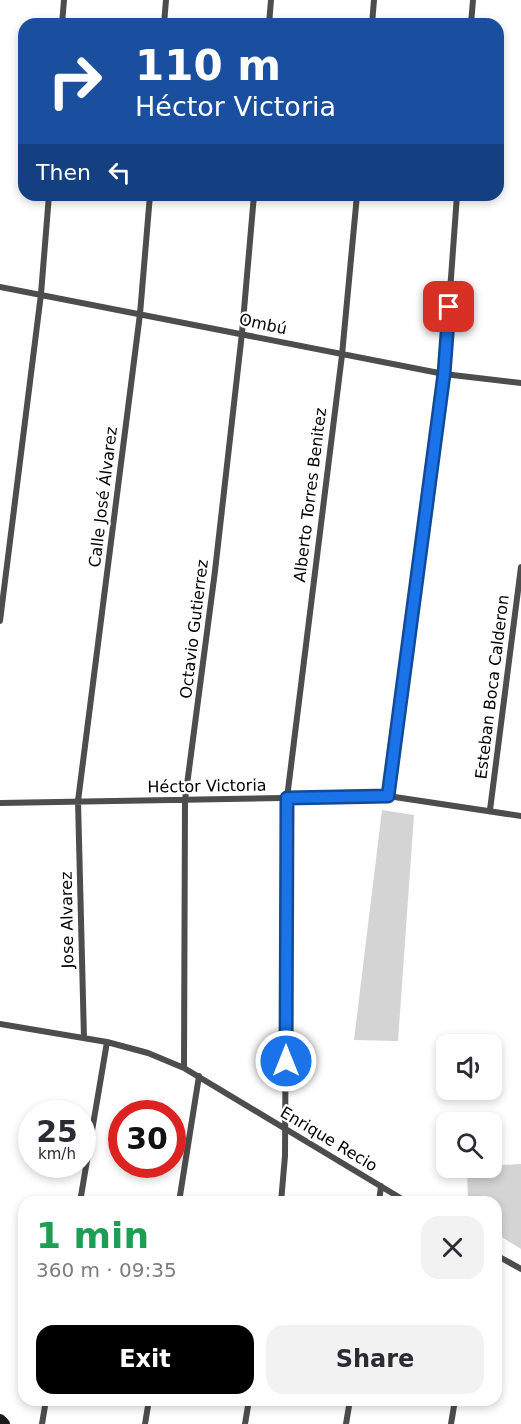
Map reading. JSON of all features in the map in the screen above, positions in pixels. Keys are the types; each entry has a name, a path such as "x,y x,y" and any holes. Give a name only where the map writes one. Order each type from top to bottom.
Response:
{"street":[{"path":"62,18 64,0"},
{"path":"164,18 166,0"},
{"path":"270,18 271,0"},
{"path":"372,18 374,0"},
{"path":"472,18 473,0"},
{"path":"0,621 41,294 49,201"},
{"name":"Calle José Álvarez","path":"78,801 140,314 149,201"},
{"name":"Octavio Gutierrez","path":"184,1068 185,800 215,571 242,333 253,201"},
{"name":"Alberto Torres Benitez","path":"282,1196 286,1127 287,798 342,355 356,201"},
{"path":"388,796 444,374 457,201"},
{"name":"Ombú","path":"0,287 444,374 521,383"},
{"name":"Esteban Boca Calderon","path":"490,810 521,567"},
{"name":"Héctor Victoria","path":"0,803 388,796 521,816"},
{"name":"Jose Alvarez","path":"78,801 84,1038"},
{"path":"0,1024 0,1029"},
{"name":"Enrique Recio","path":"0,1024 107,1042 148,1053 184,1068 286,1127 397,1196"},
{"path":"81,1196 107,1042"},
{"path":"180,1196 199,1076"},
{"path":"380,1196 381,1186"},
{"path":"502,1258 521,1269"},
{"path":"42,1424 45,1406"},
{"path":"145,1424 148,1406"},
{"path":"245,1424 248,1406"},
{"path":"346,1424 349,1406"},
{"path":"452,1424 454,1406"},
{"path":"0,1420 4,1424"}],"shaded area":[{"path":"382,810 414,815 398,1041 354,1040"},
{"path":"521,1164 521,1249 502,1237 502,1196 468,1196 467,1178 502,1178 502,1165"}],"route":[{"path":"286,1061 287,798 388,796 444,374 449,307"}]}
